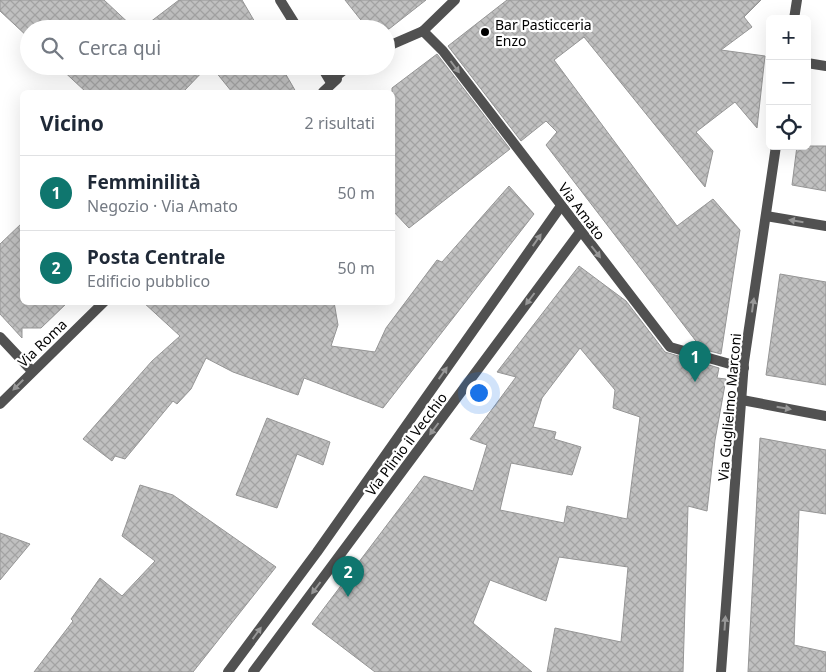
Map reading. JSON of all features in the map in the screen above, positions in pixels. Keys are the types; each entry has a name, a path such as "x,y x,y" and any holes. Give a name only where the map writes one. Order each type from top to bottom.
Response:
{"street":[{"path":"280,0 292,20"},
{"path":"395,43 423,30 455,0"},
{"path":"795,15 797,0"},
{"name":"Via Amato","path":"423,30 443,51 670,347 744,368"},
{"path":"811,64 826,66"},
{"path":"326,75 330,81 338,75"},
{"path":"325,90 341,75"},
{"name":"Via Guglielmo Marconi","path":"721,672 744,368 775,150"},
{"path":"228,672 317,552 561,206"},
{"path":"766,216 826,226"},
{"name":"Via Plinio il Vecchio","path":"253,672 580,232"},
{"name":"Via Roma","path":"0,404 101,305"},
{"path":"0,337 32,371"},
{"path":"742,400 826,416"}],"building":[{"path":"0,0 104,0 125,20 20,20 20,30 0,11"},
{"path":"179,0 242,0 254,20 153,20"},
{"path":"345,0 426,0 395,24 395,20 361,20"},
{"path":"507,0 761,0 744,17 752,27 721,50 765,56 757,128 735,102 696,132 713,151 705,187 584,37 554,60 677,226 713,199 740,230 721,354 702,349 546,145 557,132 546,121 521,141 448,46"},
{"path":"437,54 510,149 409,228 395,213 395,90 392,90 392,88"},
{"path":"68,75 199,75 185,90 84,90"},
{"path":"218,75 286,75 295,90 230,90"},
{"path":"811,146 826,146 826,191 792,185 796,150 811,150"},
{"path":"509,186 534,214 383,408 304,378 298,395 233,372 206,358 191,389 177,404 173,401 125,459 115,456 112,461 83,439 152,361 180,336 146,305 335,305 338,325 331,346 375,352 386,328 437,260 442,262"},
{"path":"20,225 20,305 65,305 41,328 22,328 22,338 0,314 0,244"},
{"path":"579,266 626,301 665,352 719,368 717,378 726,379 715,440 707,511 688,506 683,672 547,672 555,628 621,642 628,567 559,557 546,601 490,580 473,623 532,672 375,672 312,624 424,476 473,491 487,445 470,439 516,377 497,372","holes":["580,348 615,390 613,408 640,417 627,519 567,506 564,523 500,510 511,463 572,475 581,447 554,439 556,432 533,427 542,398"]},
{"path":"780,274 826,282 826,385 766,375"},
{"path":"267,418 330,442 323,465 297,454 277,508 236,495"},
{"path":"760,438 826,450 826,514 799,510 794,645 826,652 826,672 748,672"},
{"path":"140,485 173,495 276,567 193,672 34,672 73,621 71,619 100,578 122,596 155,561 122,536"},
{"path":"0,533 30,544 0,580"}],"place":[{"name":"Bar Pasticceria Enzo","path":"485,32"},
{"name":"Femminilità","path":"695,382"},
{"name":"Posta Centrale","path":"348,597"}]}
